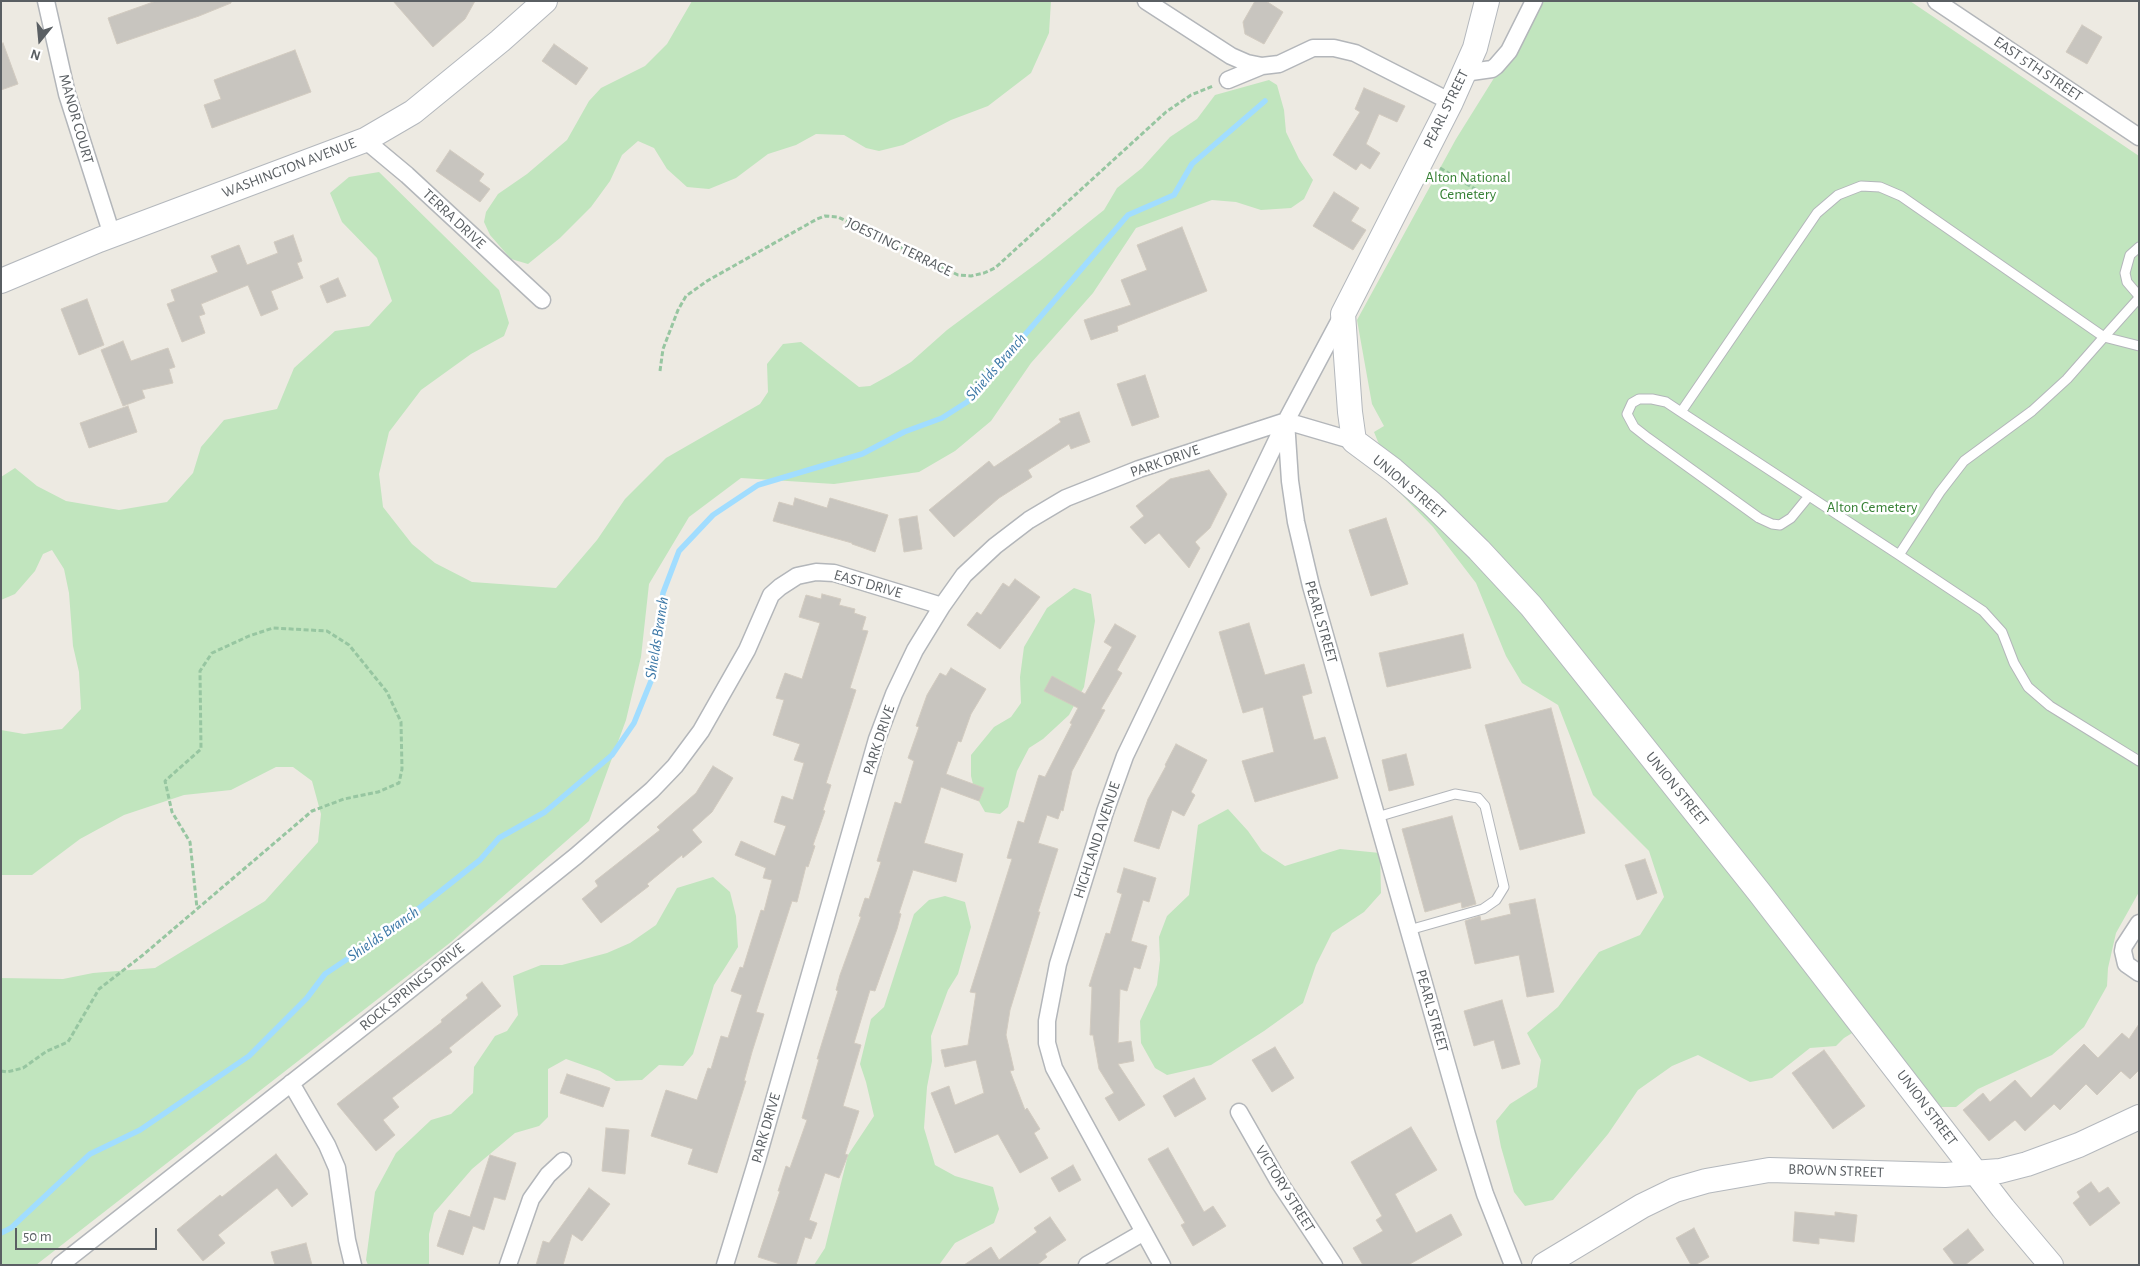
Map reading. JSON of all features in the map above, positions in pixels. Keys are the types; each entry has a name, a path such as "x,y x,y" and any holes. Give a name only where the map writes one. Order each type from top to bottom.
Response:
{"street":[{"name":"MANOR COURT","path":"46,1 67,94 112,235"},
{"name":"WASHINGTON AVENUE","path":"1,281 112,235 365,140 413,112 493,47 545,1"},
{"path":"1146,1 1231,56 1246,63 1262,66"},
{"name":"PEARL STREET","path":"1487,1 1475,48 1451,102 1286,421 1290,481 1296,522 1311,586 1472,1152 1485,1194 1513,1265"},
{"path":"1464,73 1492,69 1496,66 1509,51 1534,1"},
{"name":"EAST 5TH STREET","path":"1936,1 2139,137"},
{"path":"1228,80 1262,66 1278,64 1313,48 1334,48 1355,53 1451,102"},
{"name":"TERRA DRIVE","path":"365,140 407,174 542,300"},
{"path":"1286,421 1354,441 1343,314"},
{"name":"PARK DRIVE","path":"725,1265 757,1160 877,739 894,694 915,650 942,606 964,575 995,546 1029,520 1066,498 1139,469 1247,432 1286,421"},
{"name":"HIGHLAND AVENUE","path":"1162,1265 1054,1068 1047,1043 1047,1021 1052,990 1105,812 1126,756 1286,421"},
{"name":"UNION STREET","path":"1354,441 1393,470 1431,503 1479,550 1531,606 1759,892 2002,1208 2051,1265"},
{"name":"EAST DRIVE","path":"732,679 771,596 780,587 797,576 816,572 834,573 942,606"},
{"name":"ROCK SPRINGS DRIVE","path":"60,1265 291,1084 568,862 652,790 675,766 701,730 732,679"},
{"path":"2139,923 2124,946 2123,951 2126,964 2139,973"},
{"path":"291,1084 327,1145 336,1168 346,1240 352,1265"},
{"name":"VICTORY STREET","path":"1239,1112 1279,1182 1334,1265"},
{"name":"BROWN STREET","path":"1544,1265 1642,1206 1675,1190 1706,1181 1746,1173 1795,1169 1945,1175 2000,1171 2027,1164 2079,1145 2139,1117"},
{"path":"508,1265 531,1199 548,1175 563,1161"},
{"path":"1087,1265 1144,1232"}],"lane":[{"path":"1681,412 1817,213 1838,195 1861,186 1880,187 1901,196 2104,337 2139,346"},
{"path":"1899,555 1940,492 1964,461 2032,411 2067,379 2139,297 2127,282 2125,273 2130,255 2139,247"},
{"path":"1809,496 1791,518 1780,525 1772,524 1759,518 1634,427 1627,414 1632,403 1646,399 1666,402 1899,555 1983,611 2002,632 2014,663 2028,687 2050,706 2139,761"},
{"path":"1377,818 1455,794 1478,798 1485,806 1504,887 1496,900 1483,909 1409,930"}],"path":[{"name":"JOESTING TERRACE","path":"660,371 663,349 678,310 686,296 707,280 817,219 825,216 838,217 958,275 971,276 984,273 995,268 1166,112 1191,95 1228,80"},
{"path":"1423,157 1480,192"},
{"path":"1,1071 7,1072 23,1068 47,1051 68,1042 99,989 197,908 312,811 344,799 378,792 399,784 402,769 401,722 387,692 349,645 326,631 273,628 249,636 212,654 200,672 201,749 165,781 172,812 190,842 197,908"}],"green space":[{"path":"692,1 1051,1 1049,33 1031,73 988,106 951,120 903,145 879,151 866,148 844,135 816,134 796,145 768,154 736,178 709,189 687,187 667,169 654,148 638,141 622,155 610,181 591,207 560,238 528,264 511,259 490,235 484,222 486,212 498,194 527,174 567,140 589,101 601,88 645,66 667,44"},
{"name":"Alton Cemetery","path":"1542,1 1910,1 2139,156 2139,892 2116,933 2108,968 2107,986 2084,1027 2052,1055 1978,1089 1956,1107 1941,1107 1872,1021 1844,1038 1836,1046 1810,1048 1772,1078 1750,1082 1698,1055 1672,1066 1638,1090 1608,1134 1553,1200 1525,1206 1514,1192 1501,1147 1496,1121 1510,1104 1537,1087 1541,1060 1527,1033 1558,1007 1599,952 1640,935 1664,897 1649,851 1593,795 1558,705 1522,683 1506,656 1476,583 1433,527 1398,491 1374,432 1384,426 1372,404 1357,320 1456,139"},
{"path":"1269,80 1277,85 1284,110 1286,132 1299,159 1313,180 1304,199 1291,208 1261,210 1236,202 1212,200 1136,228 1093,293 1031,363 991,421 955,451 919,472 834,484 741,478 689,517 649,584 641,657 626,720 589,821 451,942 36,1265 1,1265 1,978 63,979 93,973 155,968 265,901 318,842 321,814 312,781 293,767 276,767 231,790 184,795 124,815 80,839 32,875 1,875 1,730 24,734 62,729 81,709 79,672 73,646 69,593 64,569 52,550 43,554 35,571 15,594 1,600 1,477 15,468 37,486 66,501 119,510 167,502 193,473 201,447 224,420 277,409 294,368 335,331 369,326 392,301 377,258 342,222 330,193 349,177 379,172 499,290 509,323 504,336 471,354 421,390 389,432 379,474 383,507 412,544 435,563 472,582 556,588 597,540 625,499 666,458 760,404 768,392 767,364 783,344 801,342 859,387 870,386 911,362 947,330 1040,261 1104,210 1117,188 1142,168 1170,137 1197,119 1215,95"},
{"path":"1074,588 1091,594 1095,621 1084,687 1069,715 1043,739 1029,748 1017,771 1008,807 1000,814 985,812 976,796 971,776 971,755 994,727 1011,717 1021,703 1020,677 1024,647 1047,608"},
{"path":"1228,809 1248,831 1262,851 1285,866 1340,849 1380,853 1381,893 1364,912 1332,933 1316,965 1303,1003 1211,1065 1167,1075 1155,1068 1141,1043 1140,1021 1157,985 1160,960 1159,937 1167,916 1189,895 1198,825"},
{"path":"713,877 730,892 736,916 738,947 714,985 693,1054 683,1066 659,1065 642,1080 616,1081 600,1071 566,1059 548,1069 548,1117 539,1126 515,1133 472,1169 434,1213 429,1234 429,1265 368,1265 366,1260 375,1192 396,1153 431,1120 451,1114 473,1093 474,1067 495,1036 507,1031 518,1015 513,976 541,965 562,965 607,953 630,943 656,925 677,888"},
{"path":"945,896 965,902 971,927 958,974 948,990 931,1036 932,1061 927,1087 924,1128 935,1165 955,1176 993,1187 999,1209 994,1223 955,1243 939,1265 814,1265 825,1248 848,1155 874,1116 860,1064 871,1019 884,1007 914,914 929,900"}],"building":[{"path":"156,1 231,1 231,3 117,44 108,18"},
{"path":"393,1 475,1 465,19 433,47"},
{"path":"1255,1 1266,1 1283,12 1264,44 1245,34 1243,22"},
{"path":"2082,25 2102,37 2087,64 2066,52"},
{"path":"3,43 18,84 1,90 1,44"},
{"path":"554,44 588,68 576,85 542,61"},
{"path":"295,50 311,92 212,128 204,105 221,99 214,80"},
{"path":"1364,88 1405,106 1397,122 1379,114 1366,144 1380,153 1370,169 1361,163 1356,170 1333,155 1360,112 1355,109"},
{"path":"450,150 484,174 479,181 490,189 480,202 436,171"},
{"path":"1334,192 1359,208 1351,221 1366,230 1353,250 1313,226"},
{"path":"1182,227 1207,291 1117,326 1118,331 1091,340 1084,320 1131,305 1121,280 1147,270 1137,245"},
{"path":"293,235 302,261 297,263 303,278 271,291 278,309 261,316 248,285 201,304 205,314 199,316 205,333 182,342 167,304 175,301 171,290 218,272 211,256 239,245 247,265 278,253 274,242"},
{"path":"338,278 346,296 327,303 320,286"},
{"path":"87,299 104,345 79,355 61,309"},
{"path":"123,341 131,361 168,348 175,367 169,369 173,383 142,390 145,398 123,406 101,350"},
{"path":"1145,375 1159,417 1132,426 1117,384"},
{"path":"128,406 137,432 89,448 80,423"},
{"path":"1079,412 1090,442 1071,449 1069,444 1028,470 1032,477 999,498 954,537 929,510 989,461 994,467 1061,422 1059,419"},
{"path":"1209,470 1227,494 1210,528 1195,542 1200,548 1189,568 1159,533 1145,544 1130,527 1144,516 1136,506 1170,479"},
{"path":"795,498 827,508 830,498 888,515 875,552 852,543 773,521 779,502 793,506"},
{"path":"917,516 922,549 904,552 899,519"},
{"path":"1386,518 1408,584 1371,596 1349,530"},
{"path":"1015,579 1040,597 1000,649 967,625 977,612 981,615 1003,583 1009,587"},
{"path":"822,594 841,599 839,605 855,609 854,613 866,617 862,630 868,631 850,688 856,690 826,783 831,785 823,810 825,811 813,845 815,846 808,867 806,866 797,902 792,901 756,1012 764,1014 744,1081 746,1081 717,1173 688,1164 693,1149 651,1136 666,1090 697,1100 708,1068 711,1069 721,1036 728,1038 742,995 731,991 740,967 743,968 761,910 764,911 772,880 763,878 766,868 735,855 741,841 775,856 786,826 774,822 782,796 793,800 804,763 794,760 800,744 773,735 784,700 776,698 785,673 802,679 820,623 799,617 806,595 821,599"},
{"path":"1249,623 1265,675 1304,664 1312,693 1302,696 1314,740 1325,737 1338,778 1255,802 1242,761 1274,752 1263,707 1243,713 1219,632"},
{"path":"1115,624 1136,636 1117,670 1122,673 1101,709 1105,710 1072,771 1063,811 1061,810 1058,819 1047,815 1038,843 1058,849 1010,1010 1006,1035 1014,1070 1010,1071 1025,1110 1027,1108 1040,1129 1034,1133 1048,1158 1020,1173 998,1134 955,1153 931,1093 949,1086 955,1105 984,1093 976,1060 945,1067 941,1050 968,1045 976,993 970,992 1012,859 1007,858 1018,821 1024,823 1039,775 1045,777 1078,708 1044,691 1052,676 1085,694 1112,647 1104,642"},
{"path":"1463,634 1471,668 1387,687 1379,653"},
{"path":"951,668 986,689 971,714 961,742 958,741 946,774 984,788 979,801 941,787 924,843 963,854 956,882 913,870 899,913 901,914 897,929 875,991 870,990 854,1043 861,1045 843,1106 859,1111 845,1154 848,1155 839,1178 825,1173 809,1220 817,1223 811,1239 805,1237 796,1265 783,1265 758,1257 780,1191 778,1191 786,1166 790,1168 807,1120 802,1118 819,1059 817,1059 838,991 836,990 840,975 861,917 859,916 865,898 869,899 881,862 877,861 895,802 901,804 914,761 908,758 919,727 916,726 927,695 940,673 946,676"},
{"path":"1551,708 1585,833 1520,850 1485,725"},
{"path":"1176,744 1207,760 1191,792 1195,795 1184,816 1172,810 1159,849 1134,841 1148,799"},
{"path":"1406,754 1414,785 1389,791 1382,760"},
{"path":"713,766 733,778 712,812 692,830 702,842 683,858 682,855 647,884 649,886 601,923 582,899 598,886 595,881 660,830 657,827 696,793"},
{"path":"1452,816 1476,904 1462,908 1461,902 1425,912 1402,829"},
{"path":"1645,859 1657,893 1637,900 1625,865"},
{"path":"1124,868 1156,878 1149,902 1143,900 1131,941 1147,946 1140,969 1134,967 1127,991 1120,989 1118,1043 1131,1041 1134,1061 1118,1064 1145,1105 1119,1121 1105,1098 1114,1093 1099,1069 1093,1035 1090,1035 1092,987 1089,986 1106,933 1110,934 1122,894 1117,892"},
{"path":"1535,899 1554,992 1527,997 1519,955 1475,964 1465,921 1480,916 1481,921 1511,914 1509,904"},
{"path":"482,982 501,1006 449,1048 452,1052 392,1098 399,1107 383,1120 395,1135 376,1151 337,1104 442,1022 441,1020 468,998 466,995"},
{"path":"1502,1000 1520,1064 1502,1069 1494,1040 1474,1046 1464,1011"},
{"path":"2139,1024 2139,1070 2130,1079 2121,1071 2097,1095 2086,1084 2060,1110 2054,1104 2025,1131 2015,1120 1989,1141 1963,1110 1983,1093 1990,1102 2015,1080 2031,1098 2084,1044 2098,1058 2122,1033 2129,1039"},
{"path":"1275,1047 1294,1078 1272,1092 1252,1060"},
{"path":"1824,1050 1865,1106 1833,1129 1792,1073"},
{"path":"567,1074 610,1088 603,1107 560,1093"},
{"path":"1194,1078 1206,1099 1175,1117 1163,1096"},
{"path":"1411,1127 1437,1170 1395,1194 1416,1233 1451,1214 1462,1235 1408,1265 1363,1265 1353,1248 1383,1231 1376,1220 1382,1216 1351,1162"},
{"path":"606,1128 629,1130 625,1174 602,1171"},
{"path":"1168,1148 1204,1212 1213,1206 1226,1226 1193,1246 1181,1225 1185,1223 1148,1159"},
{"path":"276,1154 308,1194 292,1207 277,1188 218,1235 225,1243 203,1261 177,1230 220,1195 222,1197"},
{"path":"490,1155 516,1163 505,1200 494,1197 484,1230 473,1226 463,1255 437,1246 449,1210 470,1217"},
{"path":"1073,1165 1081,1180 1059,1192 1051,1178"},
{"path":"2091,1182 2099,1193 2108,1187 2120,1203 2090,1226 2073,1203 2080,1197 2077,1192"},
{"path":"589,1188 610,1204 582,1241 572,1234 563,1265 536,1265 543,1241 549,1243"},
{"path":"1795,1212 1835,1216 1835,1212 1857,1215 1854,1242 1819,1238 1819,1244 1793,1241"},
{"path":"1050,1217 1066,1240 1045,1254 1047,1257 1037,1265 964,1265 991,1247 999,1260 1037,1232 1034,1228"},
{"path":"1694,1228 1709,1257 1695,1265 1691,1265 1676,1238"},
{"path":"1968,1229 1984,1250 1965,1265 1955,1265 1943,1249"},
{"path":"306,1243 312,1265 275,1265 271,1252"}],"waterway":[{"name":"Shields Branch","path":"1,1233 11,1228 90,1154 140,1130 249,1056 307,998 325,974 398,925 480,860 499,838 545,812 612,755 634,723 651,681 663,593 679,551 713,515 758,485 862,454 904,432 942,418 967,402 1128,215 1174,195 1192,164 1265,101"}],"park label":[{"name":"Alton National Cemetery","path":"1468,186"}]}
